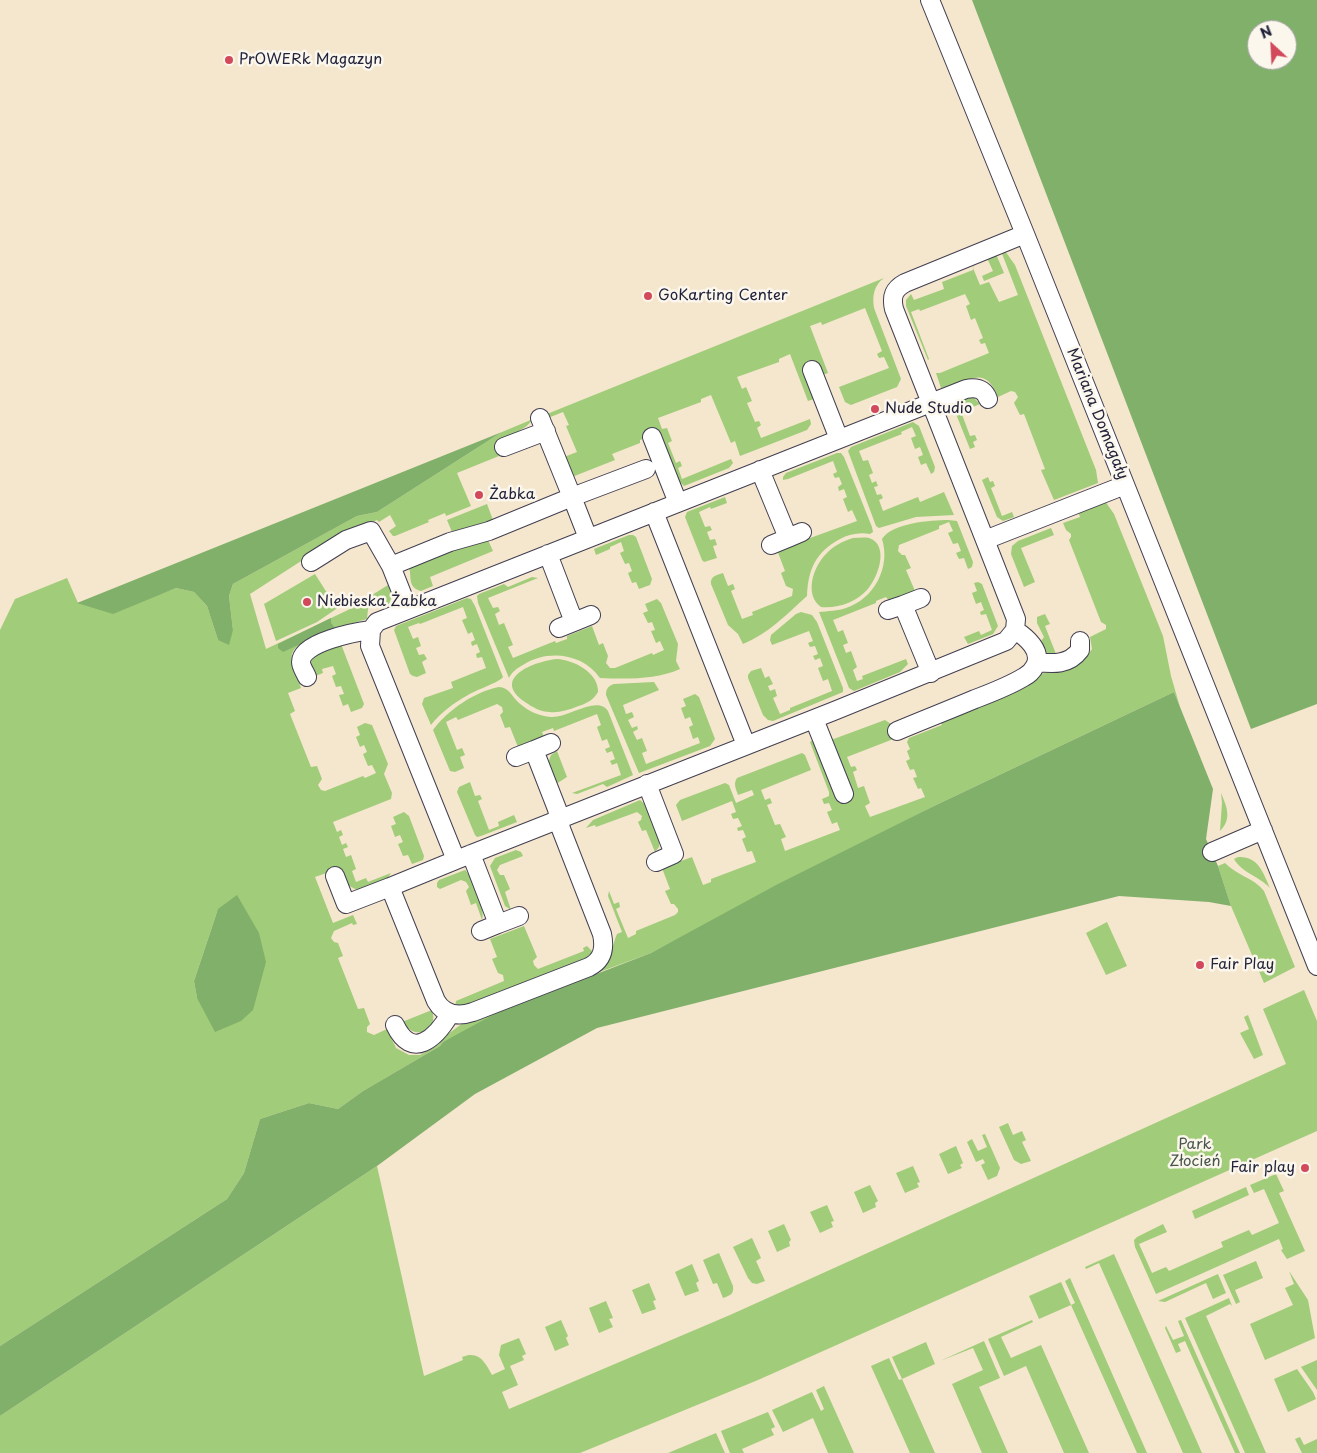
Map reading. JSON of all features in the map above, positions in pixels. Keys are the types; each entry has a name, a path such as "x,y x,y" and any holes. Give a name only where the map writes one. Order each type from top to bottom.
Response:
{"street":[{"name":"Mariana Domagały","path":"930,0 1317,966"},
{"path":"334,876 346,904 814,719 1003,643 1009,638 1015,630 1015,616 894,309 893,294 898,287 909,281 1025,234"},
{"path":"812,370 839,439"},
{"path":"498,924 463,857 370,646 371,630 377,622 930,403 972,388 982,390 988,399"},
{"path":"504,447 543,424 588,538"},
{"path":"652,437 678,503"},
{"path":"392,566 450,542 489,531 646,469"},
{"path":"760,470 795,535 771,545"},
{"path":"986,540 1125,485"},
{"path":"654,512 746,745"},
{"path":"311,562 346,540 377,528 408,609"},
{"path":"548,554 566,625 591,615"},
{"path":"921,598 896,608 930,672"},
{"path":"307,677 301,662 307,650 340,636 371,630"},
{"path":"896,731 1026,677 1037,662 1033,646 1015,630"},
{"path":"1037,662 1055,664 1073,657 1080,650 1080,641"},
{"path":"814,719 844,794"},
{"path":"516,757 551,743"},
{"path":"390,887 436,1001 441,1009 450,1014 465,1015 594,964 602,955 604,946 602,934 561,829 558,809 534,750"},
{"path":"647,784 674,854 656,862"},
{"path":"1212,852 1262,830"},
{"path":"481,931 519,916"},
{"path":"395,1025 404,1039 412,1043 420,1043 428,1041 436,1035 450,1014"}],"green space":[{"path":"972,0 1317,0 1317,704 1251,729"},
{"path":"1001,251 1005,251 1015,265 1096,470 1098,483 1054,500 1041,470 1045,469 1024,414 1020,415 1014,403 1018,397 1015,392 1011,391 998,397 992,386 986,380 980,378 973,378 950,387 941,388 936,373 989,353 985,343 981,344 979,340 983,338 975,318 971,320 966,306 970,304 965,294 920,311 919,309 911,312 928,360 906,306 906,300 911,294 914,300 944,289 942,282 973,270 973,268 980,285 989,282 999,302 1018,295"},
{"path":"996,254 1004,273 984,281 982,276 993,271 987,258 975,263 980,259"},
{"path":"884,278 876,287 873,304 901,379 897,387 851,405 845,402 839,387 889,368 884,357 879,358 877,354 882,351 865,308 822,325 821,322 810,326 828,373 822,375 818,366 804,372 814,399 808,401 790,354 779,359 779,362 737,377 742,389 746,387 752,401 747,403 755,422 759,421 761,425 757,428 761,438 810,419 811,424 807,430 740,456 735,441 731,443 711,395 701,399 701,402 658,418 662,429 667,428 672,441 668,443 676,463 680,461 682,466 678,468 682,479 731,459 733,463 729,468 684,486 679,481 659,433 612,454 615,460 572,477 564,457 577,452 566,426 569,425 563,412 548,418 547,414"},
{"path":"969,397 974,398 980,404 973,407 971,404 960,409 970,436 975,435 977,440 973,442 975,447 970,449 952,404"},
{"path":"533,419 522,429 498,440 504,454 457,473 471,506 446,516 445,513 395,536 389,531 396,526 390,515 379,522 377,520 340,536 250,594 266,649 348,610 388,585 391,593 388,605 381,603 368,609 367,619 325,632 303,642 296,648 291,658 301,688 288,693 295,711 290,714 311,767 317,766 322,779 318,785 321,790 325,791 376,773 372,765 368,766 363,754 367,752 364,745 360,747 356,737 360,735 357,727 365,723 372,725 388,764 384,774 392,793 391,799 333,822 337,832 341,830 343,835 339,837 342,845 346,843 348,847 343,849 346,857 351,855 356,869 352,871 356,882 366,878 368,882 391,873 387,879 359,890 329,872 315,877 333,923 353,915 357,924 353,925 352,923 334,931 331,938 334,942 338,943 343,956 338,958 358,1009 364,1008 370,1024 367,1027 367,1032 374,1035 387,1029 396,1048 409,1055 420,1055 438,1045 448,1034 463,1023 604,965 611,954 617,934 622,932 608,896 609,891 614,904 619,902 620,907 616,909 628,938 636,934 636,931 678,912 674,904 671,904 665,891 670,889 662,868 692,857 703,885 711,882 711,879 756,862 752,851 747,852 742,839 746,837 743,830 738,831 737,828 742,826 738,818 733,819 731,814 736,812 732,801 682,821 676,805 680,800 725,783 729,785 736,803 754,795 752,790 738,795 735,784 737,778 802,753 805,755 811,770 761,790 765,800 770,798 772,803 767,805 775,825 780,824 786,837 781,839 785,851 840,830 837,822 832,824 827,812 832,810 829,803 824,804 822,799 829,796 829,792 810,742 814,739 831,740 885,720 891,724 896,738 847,757 851,767 855,766 857,770 853,772 858,788 864,786 870,803 865,806 870,817 925,797 921,788 918,789 913,778 917,777 914,769 910,770 906,761 910,759 907,751 910,749 907,742 909,738 942,725 940,721 1040,674 1059,670 1086,657 1092,649 1090,637 1106,629 1106,625 1101,622 1069,540 1071,534 1066,530 1063,523 1080,517 1078,511 1105,501 1114,514 1163,636 1171,676 1180,707 1174,692 934,806 651,953 564,985 443,1042 440,1046 363,1091 338,1109 309,1103 260,1119 244,1173 227,1199 0,1346 0,630 15,599 67,578 78,603 160,594 176,588 194,592 207,606 218,640 233,630 229,596 233,584 357,516 377,512 502,432","holes":["218,909 197,998 194,981"]},
{"path":"913,422 919,426 935,467 934,472 931,474 926,463 921,465 918,457 923,455 920,447 915,449 911,438 916,436 912,427 901,432 902,434 859,451 863,461 868,460 873,473 869,475 872,483 876,481 878,486 874,487 877,495 881,494 883,498 879,500 883,511 918,497 920,502 944,492 954,515 916,517 879,528 876,526 848,451 851,447"},
{"path":"502,432 377,512 357,516 233,584 229,596 233,630 229,645 218,640 207,606 194,592 176,588 113,614 77,603"},
{"path":"841,453 844,457 873,532 870,534 858,533 847,536 825,550 815,562 809,578 807,596 761,635 743,644 738,634 728,625 711,584 712,579 714,576 723,573 728,586 733,584 735,589 731,591 742,619 753,615 752,612 792,596 793,589 786,586 781,573 785,571 777,550 857,521 852,510 848,512 843,499 847,497 844,489 839,491 838,487 842,484 839,477 835,478 833,474 837,472 833,461 788,479 783,480 783,477 786,473"},
{"path":"988,477 995,486 991,488 1002,516 1012,512 1014,517 1003,521 997,517 982,480"},
{"path":"725,497 727,503 699,512 705,527 710,526 712,530 707,532 710,540 715,539 717,545 713,546 717,558 704,562 685,517 687,512"},
{"path":"487,504 493,520 452,532 447,520"},
{"path":"948,520 957,521 973,562 972,567 968,569 964,558 959,559 956,553 961,551 958,543 953,544 948,533 953,531 949,522 939,526 939,529 899,545 898,551 905,555 911,568 906,570 915,591 889,601 886,597 876,601 876,603 833,620 838,632 843,630 848,643 843,645 846,653 851,651 857,667 853,670 857,681 863,679 862,676 906,659 908,664 900,672 854,691 849,688 819,612 846,608 856,604 872,590 882,571 884,550 882,539 894,529 912,524"},
{"path":"1051,528 1054,535 1021,548 1035,582 1024,587 1011,554 1012,546 1018,541"},
{"path":"629,535 636,537 652,579 650,585 639,589 636,582 632,583 628,573 632,571 629,563 625,564 620,553 624,551 621,542 596,555 594,549"},
{"path":"853,538 869,538 879,547 880,562 875,578 863,594 852,601 840,606 821,607 816,602 812,588 812,581 817,566 832,549 842,542"},
{"path":"488,540 493,551 430,577 433,586 421,591 412,584 409,567 452,550"},
{"path":"315,574 329,596 335,600 339,607 317,622 276,641 264,604"},
{"path":"532,577 538,578 488,598 493,608 498,607 500,611 495,614 499,625 504,623 513,645 508,647 513,658 555,641 556,643 567,639 567,636 592,626 599,645 603,643 608,656 606,663 610,668 615,668 652,653 653,655 664,650 660,641 656,643 651,631 655,630 652,622 648,623 643,613 648,611 645,604 657,599 661,603 678,644 676,661 680,669 651,677 600,678 584,663 564,656 553,655 533,660 517,669 509,678 478,603 477,596 504,584 508,587"},
{"path":"974,583 982,584 998,626 993,634 968,644 964,637 979,631 981,635 992,630 986,614 981,615 980,612 984,610 981,602 976,604 972,593 977,591"},
{"path":"467,598 471,599 475,606 503,677 458,701 443,712 431,725 422,704 424,698 453,688 451,682 486,668 482,657 477,658 476,654 480,652 477,644 472,646 471,642 475,640 472,632 468,634 462,620 467,618 463,607 408,627 413,639 418,637 421,646 416,648 419,655 424,654 427,659 422,662 426,673 417,677 410,674 394,630 396,626"},
{"path":"801,612 812,615 817,622 843,692 773,721 768,720 763,715 748,678 751,671 761,668 765,678 769,676 773,684 768,686 770,691 775,689 777,696 773,698 780,714 832,691 828,679 823,681 818,668 823,666 820,658 815,660 813,656 818,654 815,646 810,647 808,643 813,641 809,631 772,645 770,640 771,635"},
{"path":"1045,614 1050,624 1045,626 1056,654 1071,649 1071,651 1051,656 1045,651 1041,641 1044,637 1037,623 1037,617"},
{"path":"331,618 331,623 335,628 283,652 278,648 278,644"},
{"path":"341,644 364,704 362,708 351,712 348,704 343,706 339,695 344,694 341,686 336,687 332,676 336,674 333,666 322,669 323,673 315,676 311,666 314,656 318,653"},
{"path":"557,659 571,662 590,673 597,685 598,692 594,698 579,706 553,712 543,711 534,707 515,693 512,685 514,678 520,672 538,663"},
{"path":"654,682 659,690 623,705 626,714 632,712 634,717 628,720 632,728 637,726 638,729 633,732 637,740 642,738 647,751 642,753 646,764 700,743 698,737 693,739 689,727 693,725 690,717 685,719 681,708 686,706 683,699 695,694 699,697 715,739 710,746 639,773 606,693 607,689 614,684"},
{"path":"499,687 508,690 526,708 538,714 551,717 590,706 597,705 603,707 608,711 633,775 607,787 603,784 577,794 572,793 621,775 617,763 612,765 610,761 615,759 612,751 607,753 605,749 610,747 607,739 602,741 597,727 601,725 597,714 554,731 553,728 542,732 544,737 518,747 510,727 505,728 500,715 503,712 502,707 497,704 458,720 456,717 446,722 457,750 462,748 465,755 460,757 464,768 455,772 450,771 433,730 462,703 480,693"},
{"path":"1174,692 1213,789 1206,839 1218,866 1231,906 1209,902 1119,896 597,1028 475,1094 377,1166 0,1416 0,1346 227,1199 244,1173 260,1119 309,1103 338,1109 363,1091 440,1046 443,1042 500,1011 651,953 778,884 934,806"},
{"path":"557,751 567,777 556,784 548,763 551,755"},
{"path":"470,782 475,796 480,795 482,799 478,801 489,830 499,826 498,822 514,815 517,822 477,837 457,792 459,787"},
{"path":"1221,793 1227,817 1220,831 1222,803"},
{"path":"640,800 647,806 660,841 659,847 655,852 646,830 642,831 638,822 642,816 637,812 596,827 595,825 586,828 593,820"},
{"path":"404,812 409,816 424,856 423,860 412,864 408,855 403,856 398,844 403,842 400,835 395,837 391,826 396,824 393,817"},
{"path":"516,850 521,852 523,856 500,865 497,870 500,875 504,875 510,889 505,892 511,910 505,906 490,866 495,858"},
{"path":"1245,857 1255,862 1262,871 1270,888 1241,868 1234,859"},
{"path":"1225,863 1264,891 1295,967 1264,983 1231,906 1218,866"},
{"path":"465,870 472,879 478,894 483,915 482,920 476,903 471,905 466,891 469,887 466,882 461,880 440,889 437,887 439,880"},
{"path":"237,895 259,933 266,962 253,1010 241,1021 215,1032 197,998 194,981 218,909"},
{"path":"1107,922 1127,966 1106,975 1086,933"},
{"path":"524,926 537,957 533,961 538,969 584,951 583,948 587,946 594,953 589,958 469,1006 455,1007 456,1001 504,981 503,975 498,973 492,959 497,957 490,939"},
{"name":"Park Złocień","path":"1304,990 1317,1021 1317,1131 758,1380 580,1453 0,1453 0,1416 377,1166 424,1376 463,1360 462,1357 468,1355 481,1358 492,1375 505,1369 499,1355 501,1345 519,1338 526,1354 522,1356 524,1360 510,1366 518,1385 502,1392 509,1409 730,1315 1286,1064 1263,1009"},
{"path":"432,1010 432,1024 424,1031 413,1031 402,1022"},
{"path":"1248,1015 1263,1055 1254,1059 1240,1033 1249,1029 1244,1017"},
{"path":"1008,1123 1013,1135 1022,1131 1026,1140 1022,1142 1031,1161 1021,1164 1014,1160 999,1127"},
{"path":"985,1134 1000,1168 997,1176 988,1180 981,1165 985,1163 983,1159 976,1162 967,1142 972,1139 978,1151 987,1147 982,1135"},
{"path":"956,1146 963,1163 960,1165 962,1168 948,1174 939,1154"},
{"path":"913,1166 920,1182 917,1183 919,1187 905,1193 896,1173"},
{"path":"1276,1174 1284,1191 1279,1193 1305,1251 1287,1259 1281,1250 1283,1249 1279,1239 1156,1294 1135,1247 1134,1240 1137,1237 1163,1224 1167,1232 1139,1244 1152,1273 1166,1267 1169,1271 1223,1247 1221,1242 1249,1230 1252,1235 1279,1223 1264,1189 1254,1193 1250,1185"},
{"path":"870,1185 878,1201 875,1203 876,1207 863,1213 854,1192"},
{"path":"1246,1187 1249,1195 1195,1219 1192,1211"},
{"path":"827,1205 834,1221 831,1222 833,1227 820,1233 810,1212"},
{"path":"784,1224 791,1240 789,1242 790,1246 777,1252 768,1231"},
{"path":"752,1238 761,1258 756,1261 765,1281 757,1284 752,1283 748,1278 733,1247"},
{"path":"719,1253 733,1286 731,1294 723,1298 717,1283 713,1284 703,1260"},
{"path":"1114,1254 1202,1453 1183,1453 1099,1263 1086,1269 1085,1267"},
{"path":"1256,1261 1263,1278 1235,1290 1240,1302 1236,1304 1223,1275"},
{"path":"692,1264 699,1281 696,1283 699,1291 685,1296 675,1272"},
{"path":"1289,1271 1308,1300 1315,1338 1265,1360 1250,1324 1293,1305 1285,1288 1294,1284"},
{"path":"1218,1274 1226,1293 1213,1299 1206,1283 1165,1302 1158,1301"},
{"path":"1070,1278 1147,1453 1137,1453 1071,1305 1075,1303 1065,1281"},
{"path":"1061,1282 1071,1305 1039,1319 1029,1296"},
{"path":"649,1283 656,1300 653,1301 656,1309 642,1314 632,1290"},
{"path":"1229,1298 1232,1306 1230,1304 1206,1316 1266,1453 1245,1453 1185,1318"},
{"path":"606,1301 613,1318 609,1319 613,1327 599,1333 589,1308"},
{"path":"561,1320 568,1336 566,1338 569,1345 555,1351 545,1327"},
{"path":"1032,1320 1033,1322 1001,1337 1011,1358 1041,1345 1089,1453 1064,1453 1026,1366 1004,1376 988,1339"},
{"path":"1181,1320 1240,1453 1235,1453 1185,1341 1178,1344 1181,1351 1176,1353 1165,1328 1166,1326 1173,1340 1184,1336 1178,1321"},
{"path":"984,1341 1000,1378 979,1387 1008,1453 982,1453 952,1384 983,1370 973,1348 940,1361"},
{"path":"926,1342 935,1364 902,1379 892,1357"},
{"path":"889,1358 899,1380 902,1379 935,1453 910,1453 871,1366"},
{"path":"1317,1360 1317,1390 1301,1367"},
{"path":"1297,1369 1316,1399 1288,1412 1274,1379"},
{"path":"824,1386 854,1453 828,1453 813,1418 783,1432 772,1410 812,1392 821,1411 824,1409 816,1390"},
{"path":"768,1412 775,1427 771,1429 774,1435 742,1449 744,1453 730,1453 721,1431"},
{"path":"716,1433 725,1453 668,1453"},
{"path":"1300,1437 1304,1445 1317,1439 1317,1453 1302,1453 1295,1439"}],"place":[{"name":"PrOWERk Magazyn","path":"229,60"},
{"name":"GoKarting Center","path":"648,296"},
{"name":"Nude Studio","path":"875,409"},
{"name":"Żabka","path":"479,495"},
{"name":"Niebieska Żabka","path":"307,602"},
{"name":"Fair Play","path":"1200,965"},
{"name":"Fair play","path":"1305,1168"}]}
